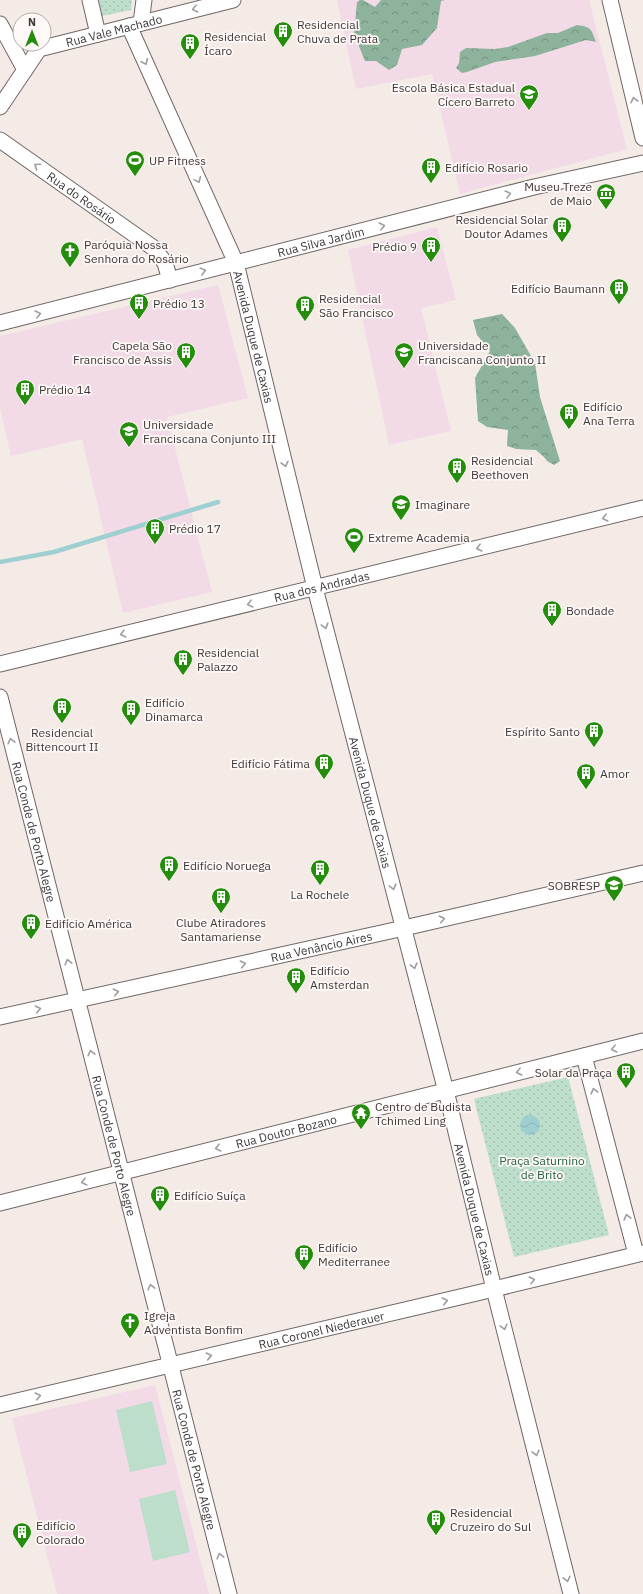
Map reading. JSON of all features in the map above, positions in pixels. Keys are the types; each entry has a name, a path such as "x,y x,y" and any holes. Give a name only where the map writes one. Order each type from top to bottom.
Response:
{"street":[{"path":"90,0 98,34"},
{"path":"135,25 144,0"},
{"name":"Rua Vale Machado","path":"0,107 39,49 233,0"},
{"path":"610,0 643,138"},
{"path":"0,24 25,70"},
{"name":"Avenida Duque de Caxias","path":"135,25 236,263 315,588 446,1091 571,1594"},
{"name":"Rua do Rosário","path":"0,140 155,249 165,263 170,280"},
{"name":"Rua Silva Jardim","path":"0,323 534,187 643,162"},
{"name":"Rua dos Andradas","path":"0,664 643,508"},
{"name":"Rua Conde de Porto Alegre","path":"0,696 229,1594"},
{"name":"Rua Venâncio Aires","path":"0,1017 404,928 643,873"},
{"name":"Rua Doutor Bozano","path":"0,1203 643,1042"},
{"path":"584,1056 640,1254"},
{"name":"Rua Coronel Niederauer","path":"0,1405 640,1254"}],"shaded area":[{"path":"337,0 589,0 627,149 460,194 432,74 356,89"},
{"name":"Universidade Franciscana Conjunto II","path":"437,227 456,300 421,308 451,431 389,445 348,250"},
{"name":"Universidade Franciscana Conjunto III","path":"218,285 248,398 167,417 212,592 123,613 82,439 11,456 0,408 0,336"},
{"path":"155,1385 209,1594 57,1594 12,1418"}],"green space":[{"path":"99,0 132,0 131,10 102,16"},
{"path":"363,0 375,7 381,0 445,0 441,1 437,28 422,45 402,49 397,65 389,70 376,61 365,61 354,34 357,2"},
{"path":"577,25 590,29 596,42 586,40 535,56 495,62 462,73 456,68 459,63 460,52 466,48 495,49 508,47 547,33 558,33"},
{"path":"502,314 515,328 535,363 540,397 560,461 554,465 547,461 536,450 516,449 507,446 508,430 487,427 478,421 475,378 490,351 477,335 473,320"},
{"name":"Praça Saturnino de Brito","path":"568,1077 609,1235 514,1257 474,1099"},
{"path":"152,1401 167,1464 130,1472 116,1410"},
{"path":"175,1490 190,1552 153,1561 139,1499"}],"water":[{"path":"530,1115 537,1118 540,1125 537,1132 530,1135 523,1132 520,1125 523,1118"}],"waterway":[{"path":"0,562 54,552 218,502"}],"place":[{"name":"Residencial Chuva de Prata","path":"283,48"},
{"name":"Residencial Ícaro","path":"190,60"},
{"name":"Escola Básica Estadual Cícero Barreto","path":"529,111"},
{"name":"UP Fitness","path":"135,177"},
{"name":"Edifício Rosario","path":"431,184"},
{"name":"Museu Treze de Maio","path":"606,210"},
{"name":"Residencial Solar Doutor Adames","path":"562,243"},
{"name":"Prédio 9","path":"431,263"},
{"name":"Paróquia Nossa Senhora do Rosário","path":"70,268"},
{"name":"Edifício Baumann","path":"619,305"},
{"name":"Prédio 13","path":"139,320"},
{"name":"Residencial São Francisco","path":"305,322"},
{"name":"Capela São Francisco de Assis","path":"186,369"},
{"name":"Universidade Franciscana Conjunto II","path":"404,369"},
{"name":"Prédio 14","path":"25,406"},
{"name":"Edifício Ana Terra","path":"569,430"},
{"name":"Universidade Franciscana Conjunto III","path":"129,448"},
{"name":"Residencial Beethoven","path":"457,484"},
{"name":"Imaginare","path":"401,521"},
{"name":"Prédio 17","path":"155,545"},
{"name":"Extreme Academia","path":"354,554"},
{"name":"Bondade","path":"552,627"},
{"name":"Residencial Palazzo","path":"183,676"},
{"name":"Residencial Bittencourt II","path":"62,724"},
{"name":"Edifício Dinamarca","path":"131,726"},
{"name":"Espírito Santo","path":"594,748"},
{"name":"Edifício Fátima","path":"324,780"},
{"name":"Amor","path":"586,790"},
{"name":"Edifício Noruega","path":"169,882"},
{"name":"La Rochele","path":"320,886"},
{"name":"SOBRESP","path":"614,902"},
{"name":"Clube Atiradores Santamariense","path":"221,914"},
{"name":"Edifício América","path":"31,940"},
{"name":"Edifício Amsterdan","path":"296,994"},
{"name":"Solar da Praça","path":"626,1089"},
{"name":"Centro de Budista Tchimed Ling","path":"361,1130"},
{"name":"Edifício Suíça","path":"160,1212"},
{"name":"Edifício Mediterranee","path":"304,1271"},
{"name":"Igreja Adventista Bonfim","path":"130,1339"},
{"name":"Residencial Cruzeiro do Sul","path":"436,1536"},
{"name":"Edifício Colorado","path":"22,1549"}]}
